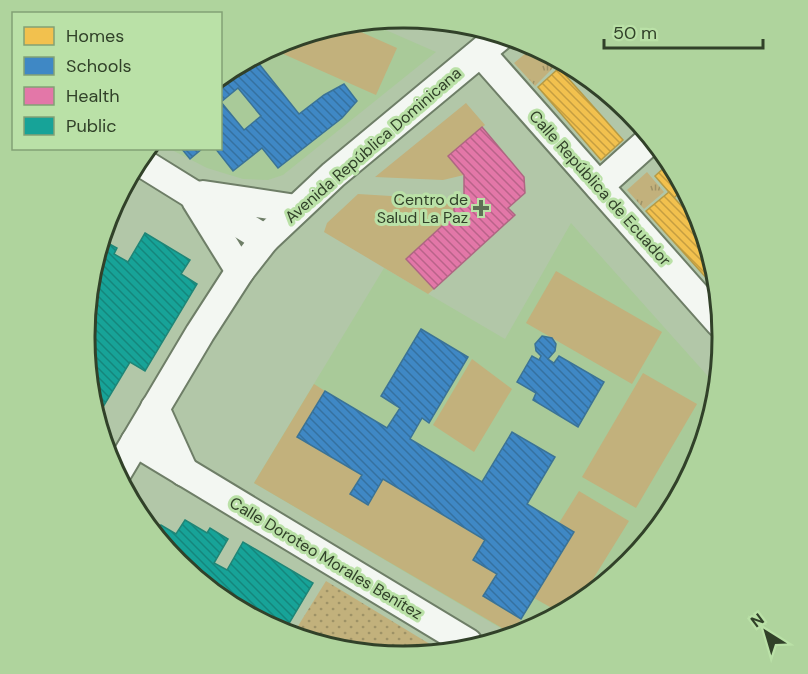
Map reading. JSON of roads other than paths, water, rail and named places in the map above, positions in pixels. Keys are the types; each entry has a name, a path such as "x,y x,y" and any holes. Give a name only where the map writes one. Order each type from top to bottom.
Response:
{"street":[{"name":"Calle República de Ecuador","path":"490,45 599,186 711,308"},
{"name":"Avenida República Dominicana","path":"123,463 240,271 265,239 333,175 490,45"},
{"path":"599,186 645,145"},
{"path":"147,166 265,239"},
{"path":"192,193 296,209"},
{"path":"192,193 240,271"},
{"path":"155,408 184,472"},
{"name":"Calle Doroteo Morales Benítez","path":"135,442 463,640"}],"place":[{"name":"Centro de Salud La Paz","path":"481,208"}]}
